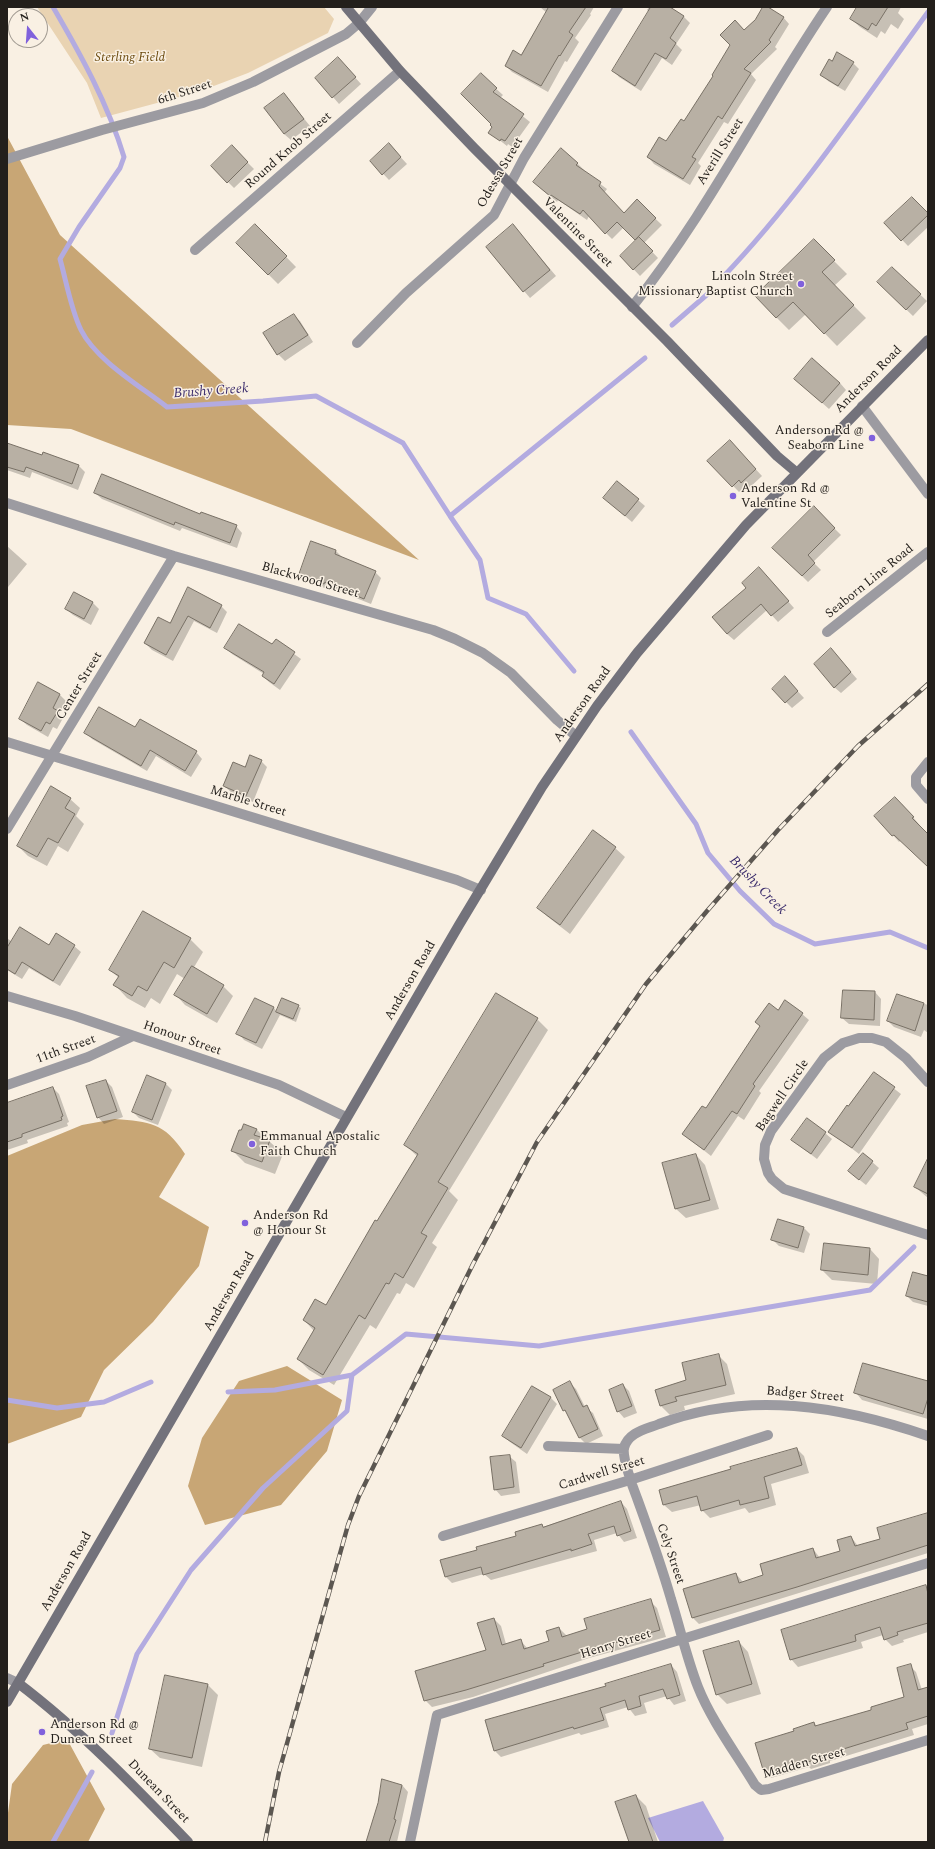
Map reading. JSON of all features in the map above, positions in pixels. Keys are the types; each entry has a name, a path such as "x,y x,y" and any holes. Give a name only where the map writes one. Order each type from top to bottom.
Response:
{"main road":[{"name":"Valentine Street","path":"346,7 400,71 510,185 632,307 777,456 796,472"},
{"name":"Anderson Road","path":"7,1702 346,1117 481,890 509,840 576,736 637,653 746,525 796,472 928,340"},
{"name":"Dunean Street","path":"18,1683 42,1701 113,1764 188,1842"}],"street":[{"name":"6th Street","path":"7,159 102,130 203,103 225,94 253,82 346,34 359,23 372,7"},
{"name":"Odessa Street","path":"357,343 406,293 494,215 524,158 618,7"},
{"name":"Averill Street","path":"632,307 659,274 803,42 827,7"},
{"name":"Round Knob Street","path":"195,250 400,71"},
{"path":"862,406 928,494"},
{"name":"Blackwood Street","path":"7,503 174,556 387,616 455,639 483,653 511,672 557,720 576,736"},
{"name":"Seaborn Line Road","path":"827,632 928,552"},
{"name":"Center Street","path":"7,830 174,556"},
{"name":"Marble Street","path":"7,742 457,880 481,890"},
{"path":"926,797 916,785 916,777 928,762"},
{"name":"Honour Street","path":"7,996 75,1016 279,1085 346,1117"},
{"name":"11th Street","path":"7,1085 88,1057 133,1036"},
{"name":"Bagwell Circle","path":"928,1082 906,1058 886,1042 872,1038 859,1038 843,1043 824,1058 772,1131 765,1145 764,1159 772,1179 784,1189 928,1235"},
{"name":"Badger Street","path":"624,1449 629,1438 635,1434 670,1420 718,1408 746,1405 797,1405 851,1413 900,1426 928,1436"},
{"name":"Cardwell Street","path":"443,1536 630,1480 768,1434"},
{"path":"548,1446 624,1449 630,1480"},
{"name":"Cely Street","path":"630,1480 660,1561 683,1638"},
{"name":"Henry Street","path":"410,1842 437,1715 928,1562"},
{"name":"Madden Street","path":"683,1638 698,1688 714,1719 755,1786 761,1790 769,1789 928,1740"},
{"path":"7,1678 18,1683"}],"green space":[{"name":"Sterling Field","path":"324,7 334,19 328,33 248,73 198,92 101,118 87,83 48,24 48,8 38,8"}],"shaded area":[{"path":"7,136 60,235 419,560 71,429 7,425"},
{"path":"115,1119 147,1123 163,1130 170,1135 185,1154 159,1197 209,1227 199,1266 153,1322 104,1370 81,1417 7,1444 7,1156 82,1125"},
{"path":"287,1366 342,1400 327,1451 281,1505 205,1525 188,1486 202,1438 239,1381"},
{"path":"67,1739 105,1809 88,1842 7,1842 7,1820 12,1784 43,1745"},
{"path":"703,1801 724,1838 723,1842 660,1842 648,1818"}],"building":[{"path":"549,7 586,7 569,32 573,35 560,56 559,55 541,86 505,66 513,50 521,55"},
{"path":"651,7 670,7 684,16 670,38 676,43 666,59 655,53 635,86 612,71"},
{"path":"763,7 768,7 784,17 769,40 771,42 744,69 751,73 722,119 718,116 692,157 696,159 683,179 647,157 659,137 666,141 681,119 684,121 713,76 712,75 730,45 720,35 735,20 744,30 755,20"},
{"path":"857,7 888,7 876,26 872,23 868,30 850,19"},
{"path":"837,52 854,62 838,86 820,75 829,59 832,61"},
{"path":"338,57 356,77 332,98 315,78"},
{"path":"481,73 497,88 493,92 524,114 505,141 501,139 500,141 488,133 492,127 490,125 491,124 461,94"},
{"path":"284,93 304,119 284,134 264,108"},
{"path":"389,143 401,157 382,175 370,161"},
{"path":"232,145 248,162 227,183 211,166"},
{"path":"561,148 578,163 576,165 601,182 599,186 624,213 637,199 656,218 635,240 617,222 605,234 583,210 580,214 551,195 550,196 533,182"},
{"path":"912,197 928,213 928,215 901,241 884,223"},
{"path":"255,224 287,256 268,275 236,243"},
{"path":"513,224 550,270 523,292 486,247"},
{"path":"639,237 653,251 633,270 620,256"},
{"name":"Lincoln Street Missionary Baptist Church","path":"814,239 835,260 822,272 854,305 824,334 793,302 776,318 755,296"},
{"path":"892,267 921,294 906,310 877,282"},
{"path":"294,314 308,335 277,355 263,333"},
{"path":"812,358 840,383 822,403 794,379"},
{"path":"730,440 756,469 741,483 739,480 732,487 707,461"},
{"path":"7,443 42,455 43,452 79,465 72,484 26,467 24,472 7,467"},
{"path":"102,474 200,514 201,512 237,525 230,543 175,522 174,525 94,493"},
{"path":"617,481 639,499 625,516 603,498"},
{"path":"814,506 835,528 808,555 815,563 802,576 772,548"},
{"path":"311,541 336,550 335,554 376,571 364,599 325,582 324,584 299,575"},
{"path":"759,567 789,601 771,616 761,604 727,634 712,617 746,588 742,583"},
{"path":"188,587 222,605 210,628 188,616 166,655 144,643 158,617 170,623"},
{"path":"74,592 93,602 84,619 65,609"},
{"path":"239,624 272,644 276,639 295,652 274,684 262,676 264,672 224,648"},
{"path":"831,648 851,672 834,688 814,664"},
{"path":"785,676 798,691 785,703 772,689"},
{"path":"38,682 60,694 53,708 58,711 50,724 46,722 41,731 19,719"},
{"path":"99,707 135,727 140,719 197,751 185,771 150,750 141,766 84,733"},
{"path":"250,755 262,760 246,796 223,786 233,762 245,767"},
{"path":"51,786 71,798 65,808 75,814 58,843 48,838 37,857 17,846"},
{"path":"895,797 914,817 912,818 928,834 928,867 894,835 892,836 874,816"},
{"path":"593,830 616,847 560,925 537,908"},
{"path":"143,911 191,938 174,968 164,962 147,991 138,986 132,996 113,985 119,976 109,970"},
{"path":"20,927 49,945 56,933 75,945 53,981 22,962 15,974 7,969 7,948"},
{"path":"192,966 224,985 207,1014 174,995"},
{"path":"843,990 875,991 874,1020 841,1018"},
{"path":"496,993 538,1018 438,1182 448,1188 421,1233 427,1236 403,1278 395,1273 389,1284 386,1283 365,1319 359,1315 323,1375 297,1359 315,1328 303,1320 315,1299 326,1305 375,1220 377,1221 418,1154 404,1145"},
{"path":"897,994 924,1003 915,1031 887,1021"},
{"path":"255,998 274,1007 256,1043 236,1034"},
{"path":"282,998 299,1005 293,1019 276,1012"},
{"path":"785,1000 803,1013 753,1084 755,1086 737,1114 732,1111 704,1150 682,1134 702,1106 706,1108 760,1026 755,1022 769,1003 778,1010"},
{"path":"874,1072 895,1087 852,1148 828,1132 847,1105 848,1106"},
{"path":"147,1075 166,1083 152,1120 132,1112"},
{"path":"106,1080 117,1111 97,1118 86,1086"},
{"path":"53,1087 63,1116 61,1117 62,1120 22,1134 22,1137 7,1142 7,1103"},
{"path":"807,1118 826,1132 811,1154 791,1140"},
{"name":"Emmanual Apostalic Faith Church","path":"244,1124 257,1129 254,1135 270,1140 262,1162 231,1151 239,1130 241,1130"},
{"path":"863,1153 873,1161 859,1180 848,1171"},
{"path":"696,1154 710,1200 675,1209 662,1163"},
{"path":"928,1158 928,1194 914,1187"},
{"path":"778,1219 804,1227 798,1248 771,1240"},
{"path":"824,1243 870,1248 868,1275 821,1270"},
{"path":"913,1272 928,1276 928,1302 906,1296"},
{"path":"719,1354 726,1385 675,1397 677,1401 660,1406 655,1390 686,1380 682,1363"},
{"path":"863,1363 928,1381 928,1398 923,1414 854,1393"},
{"path":"570,1381 583,1407 587,1405 598,1429 579,1438 565,1410 563,1411 553,1390"},
{"path":"623,1384 632,1406 617,1412 609,1390"},
{"path":"532,1386 551,1397 521,1448 502,1436"},
{"path":"797,1448 802,1465 764,1477 769,1498 740,1505 739,1500 701,1511 697,1496 663,1505 659,1490 731,1469 730,1467"},
{"path":"510,1455 514,1487 494,1490 490,1457"},
{"path":"621,1501 631,1531 617,1536 614,1526 588,1534 592,1544 571,1551 571,1549 483,1575 481,1567 445,1577 440,1560 477,1550 476,1547 516,1536 515,1532 542,1524 543,1527"},
{"path":"928,1513 928,1545 797,1587 692,1618 683,1589 736,1573 739,1583 763,1575 760,1564 813,1548 816,1558 840,1551 837,1540 851,1536 855,1546 880,1539 877,1528"},
{"path":"926,1585 928,1594 928,1623 897,1632 898,1635 884,1640 880,1627 855,1635 856,1641 790,1660 781,1630"},
{"path":"651,1599 660,1630 543,1664 544,1666 466,1690 424,1701 415,1671 486,1650 477,1623 494,1618 502,1645 521,1639 524,1649 549,1641 546,1631 559,1627 562,1637 587,1629 584,1619"},
{"path":"739,1641 752,1684 716,1695 703,1651"},
{"path":"671,1664 680,1695 667,1699 663,1689 639,1696 641,1706 628,1710 625,1700 600,1708 604,1720 574,1729 573,1727 494,1751 485,1720 606,1686 605,1684"},
{"path":"911,1664 918,1690 928,1687 928,1716 906,1723 908,1729 824,1755 825,1757 804,1763 803,1761 764,1773 755,1743 794,1731 793,1729 814,1722 815,1726 871,1710 871,1707 904,1697 897,1668"},
{"path":"165,1675 208,1684 192,1758 149,1749"},
{"path":"382,1779 402,1785 394,1819 396,1820 389,1842 366,1842 378,1803"},
{"path":"636,1795 653,1842 629,1842 615,1802"}],"waterway":[{"name":"Brushy Creek","path":"53,7 74,43 102,99 118,137 124,157 120,168 79,227 60,259 77,322 88,341 108,362 167,407 316,396 403,443 480,560 488,598 526,614 574,671"},
{"path":"722,278 751,247 804,182 928,12"},
{"path":"672,325 710,292"},
{"path":"450,516 645,358"},
{"name":"Brushy Creek","path":"631,732 696,824 708,853 740,891 774,924 815,944 890,932 928,948"},
{"path":"228,1392 275,1390 352,1375 406,1334 539,1346 870,1290 914,1247"},
{"path":"112,1733 137,1654 191,1570 263,1488 347,1411 352,1375"},
{"path":"7,1400 57,1408 104,1402 151,1382"},
{"path":"53,1842 92,1772"}],"railway":[{"path":"265,1842 279,1772 348,1525 359,1496 473,1264 537,1142 646,984 707,911 778,830 858,746 928,684"}],"place":[{"name":"Lincoln Street Missionary Baptist Church","path":"801,284"},
{"name":"Anderson Rd @ Seaborn Line","path":"872,438"},
{"name":"Anderson Rd @ Valentine St","path":"733,496"},
{"name":"Emmanual Apostalic Faith Church","path":"252,1144"},
{"name":"Anderson Rd @ Honour St","path":"245,1223"},
{"name":"Anderson Rd @ Dunean Street","path":"42,1732"}]}
